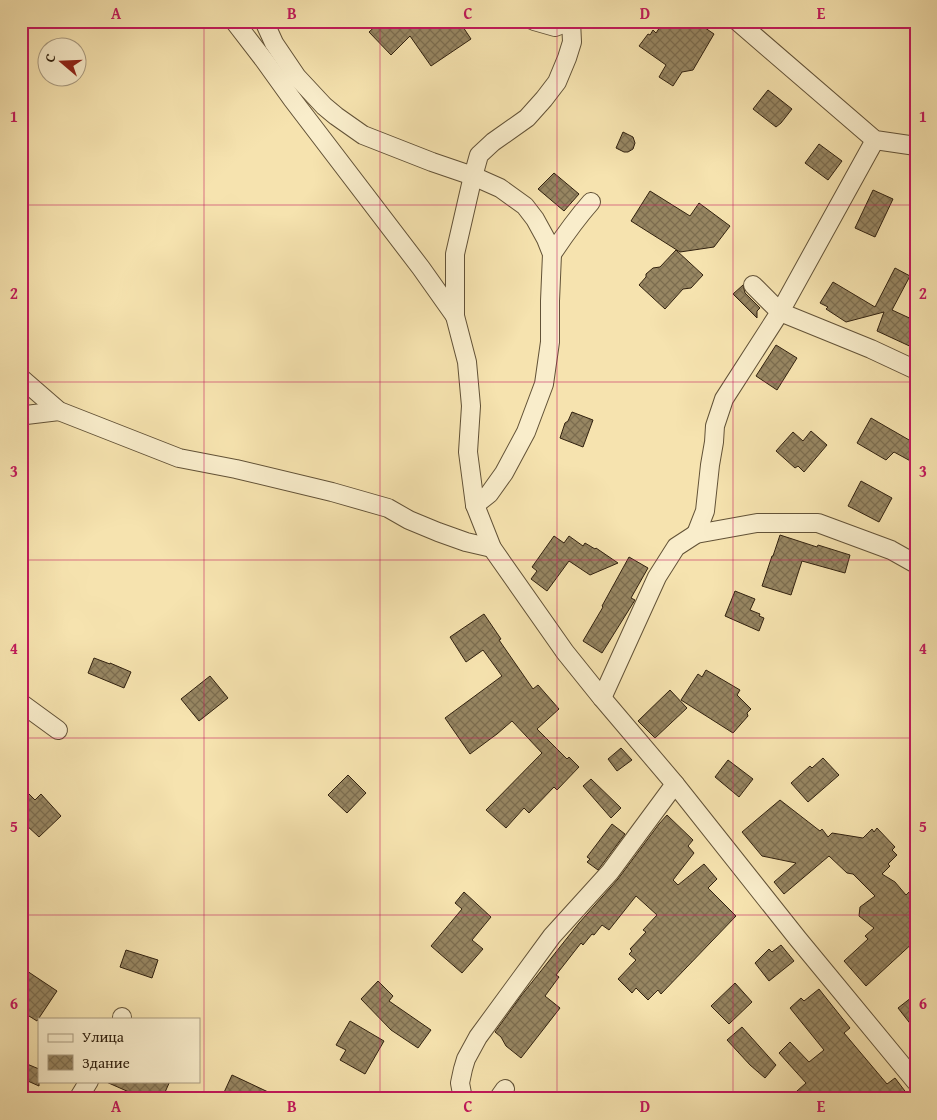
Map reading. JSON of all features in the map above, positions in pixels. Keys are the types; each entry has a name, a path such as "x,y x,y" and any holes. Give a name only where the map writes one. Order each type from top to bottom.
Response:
{"street":[{"path":"234,21 421,268 455,316"},
{"path":"264,21 274,44 297,77 336,116 363,135 500,188 525,206 546,239 552,254 550,342 544,384 526,432 504,473 489,494 475,505"},
{"path":"534,21 555,27 571,21 572,42 567,58 557,82 527,118 492,142 479,155 454,254 455,316 467,362 471,406 468,452 475,505 492,548 565,652 676,784 798,939 916,1082"},
{"path":"737,21 875,140 916,146"},
{"path":"696,534 705,510 715,426 724,399 780,312 875,140"},
{"path":"552,254 574,222 591,202"},
{"path":"753,285 780,312 871,349 916,370"},
{"path":"21,378 59,411 179,458 236,468 388,508 409,520 438,532 466,542 492,548"},
{"path":"21,417 59,411"},
{"path":"602,698 657,577 676,548 696,534 757,523 818,523 891,550 916,564"},
{"path":"21,703 58,730"},
{"path":"464,1099 460,1084 463,1069 466,1059 478,1037 552,936 610,872 676,784"},
{"path":"78,1099 88,1082"}],"building":[{"path":"381,21 459,21 471,39 431,66 410,36 391,55 369,32"},
{"path":"664,21 695,21 714,34 693,70 682,72 673,86 659,77 666,65 639,46 653,30 656,33"},
{"path":"768,90 792,109 776,127 753,109"},
{"path":"623,132 633,137 635,143 633,149 628,152 616,148"},
{"path":"819,144 842,161 828,180 805,163"},
{"path":"554,173 579,194 564,211 538,189"},
{"path":"873,190 893,199 875,237 855,228"},
{"path":"650,191 690,216 699,203 730,226 714,247 680,252 631,221"},
{"path":"676,250 703,275 691,288 683,289 665,309 639,285 646,277 646,274 653,268 660,267"},
{"path":"895,268 910,276 892,310 916,321 916,349 877,331 884,312 846,322 820,303 833,282 875,307"},
{"path":"743,285 745,293 760,308 757,311 757,318 733,294"},
{"path":"776,345 797,358 777,390 756,376"},
{"path":"572,412 593,420 583,447 560,438 565,423"},
{"path":"871,418 916,444 916,464 894,452 886,460 857,443"},
{"path":"811,431 827,445 804,472 798,466 795,468 776,451 793,432 803,441"},
{"path":"861,481 892,498 879,522 848,506"},
{"path":"780,535 850,555 845,573 802,561 791,595 762,586"},
{"path":"554,536 564,543 569,536 583,546 585,543 596,548 618,563 590,575 569,561 547,591 531,579 537,571 532,567"},
{"path":"629,557 648,568 631,598 635,600 602,653 583,641"},
{"path":"735,591 755,599 750,610 764,618 759,631 725,616"},
{"path":"484,614 501,639 499,640 533,689 538,685 559,709 537,729 567,759 569,757 579,767 557,790 554,787 529,813 524,808 506,828 486,810 542,753 512,721 470,754 445,718 502,676 483,650 466,662 450,637"},
{"path":"94,658 131,672 124,688 88,673"},
{"path":"706,670 740,690 737,695 751,709 747,713 748,716 733,733 681,700 698,674 702,677"},
{"path":"210,676 228,698 199,721 181,699"},
{"path":"670,690 687,708 655,738 638,721"},
{"path":"621,748 632,760 617,771 608,759"},
{"path":"823,758 839,775 808,802 791,783 810,766 812,768"},
{"path":"728,760 753,779 739,797 715,777"},
{"path":"348,775 366,793 347,813 328,795"},
{"path":"591,779 621,808 611,818 583,786"},
{"path":"29,794 35,800 41,794 61,816 39,837 25,824 21,813 21,802"},
{"path":"780,800 820,831 822,829 828,837 832,833 863,838 872,829 874,832 877,828 895,847 892,850 897,855 882,874 895,882 906,895 916,885 916,918 909,925 916,932 916,940 866,986 844,961 868,939 865,936 874,928 859,916 860,907 875,896 853,874 847,873 829,856 784,894 774,882 796,863 762,856 742,832"},
{"path":"667,815 693,840 688,846 694,853 673,880 678,885 704,864 717,879 708,888 736,916 661,994 658,990 648,1000 636,988 632,993 618,979 636,960 629,954 632,951 630,949 646,932 643,930 657,915 636,896 609,930 602,925 583,945 581,943 556,975 559,977 545,996 560,1008 521,1058 506,1046 501,1037 495,1032 521,996 579,923 618,879"},
{"path":"612,824 625,834 598,870 587,862 590,859 587,857"},
{"path":"464,892 491,917 472,940 483,949 462,973 431,946 462,909 455,903"},
{"path":"781,945 794,961 769,981 755,963 769,949 772,952"},
{"path":"126,950 158,960 152,978 120,967"},
{"path":"21,967 57,991 37,1021 21,1011"},
{"path":"378,981 393,996 389,1001 431,1030 418,1048 391,1030 361,999"},
{"path":"735,983 752,1002 729,1024 711,1006"},
{"path":"819,989 850,1028 844,1033 887,1084 895,1078 911,1099 788,1099 806,1083 779,1053 790,1042 809,1062 824,1050 790,1008 801,998 804,1001"},
{"path":"916,994 916,1031 898,1008"},
{"path":"350,1021 384,1041 365,1074 340,1060 346,1050 336,1045"},
{"path":"742,1027 776,1065 765,1078 727,1040"},
{"path":"27,1064 38,1069 39,1086 21,1078"},
{"path":"232,1075 283,1099 221,1099"},
{"path":"106,1082 170,1082 162,1099 145,1099"}]}
